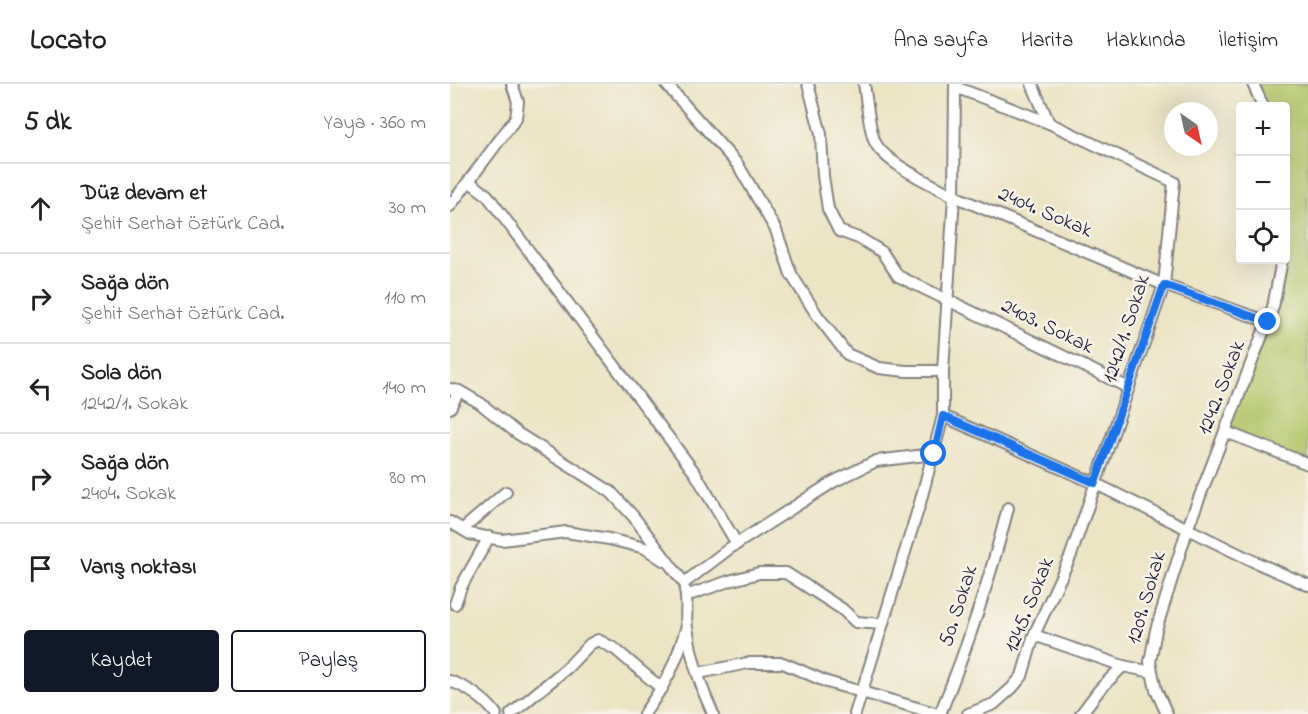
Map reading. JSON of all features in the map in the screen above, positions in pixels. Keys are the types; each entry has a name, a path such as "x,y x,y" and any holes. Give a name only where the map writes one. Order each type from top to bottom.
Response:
{"street":[{"path":"450,206 516,118 518,102 512,84"},
{"path":"666,84 738,165 776,230 791,274 817,315 847,354 879,368 944,371"},
{"name":"2403. Sokak","path":"808,84 821,134 823,176 828,209 839,231 861,239 882,252 898,276 1129,388"},
{"name":"2404. Sokak","path":"864,84 875,142 882,154 954,196 1164,285 1268,322"},
{"path":"1032,84 1049,123"},
{"path":"1252,84 1261,102"},
{"path":"855,714 934,454 943,416 954,196 955,86 1049,123"},
{"name":"1242/1. Sokak","path":"1049,123 1174,182 1164,285 1095,483"},
{"path":"470,182 487,195 695,473 737,544"},
{"name":"1242. Sokak","path":"1188,527 1268,322 1280,279 1282,264"},
{"path":"450,408 455,390 480,403 517,433 611,492 633,516 684,583 687,626 699,673 713,714"},
{"path":"943,416 1095,483 1255,562 1308,585"},
{"path":"1226,432 1308,464"},
{"path":"684,583 737,544 833,482 876,461 934,454"},
{"name":"1245. Sokak","path":"968,714 994,704 1022,676 1034,635 1071,555 1095,483"},
{"path":"463,529 506,492"},
{"name":"50. Sokak","path":"939,714 967,649 1008,508"},
{"path":"450,522 470,534 502,540 566,532 588,536 645,548 673,567"},
{"name":"1209. Sokak","path":"1167,714 1156,690 1150,662 1156,630 1188,527"},
{"path":"455,604 461,586 489,537"},
{"path":"686,596 759,573 786,573 842,609 856,622 882,624"},
{"path":"644,714 662,689 677,660 687,626"},
{"path":"1034,635 1123,666 1152,672"},
{"path":"511,714 598,639 615,649 662,689"},
{"path":"699,673 748,663 783,663 827,682 919,711 939,714"},
{"name":"1209. Sokak","path":"1081,714 1100,689 1123,666"},
{"path":"450,681 464,686 492,708 496,714"}],"green space":[{"path":"1253,84 1308,84 1308,464 1226,432 1285,264 1290,264 1290,102 1261,102"}],"route":[{"path":"934,454 943,416 1095,483 1164,285 1268,322"}]}
